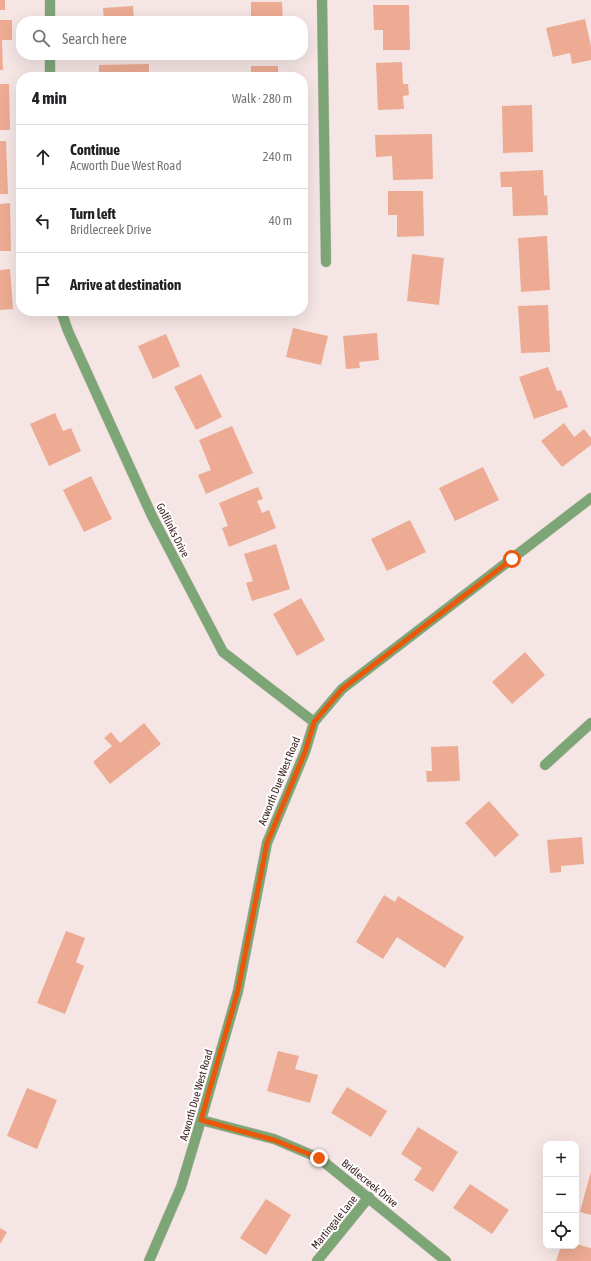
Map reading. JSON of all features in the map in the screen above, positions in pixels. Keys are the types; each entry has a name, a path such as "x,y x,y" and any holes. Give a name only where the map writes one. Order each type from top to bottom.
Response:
{"street":[{"path":"50,0 50,16"},
{"path":"322,0 326,262"},
{"path":"50,60 50,72"},
{"name":"Golflinks Drive","path":"63,316 68,331 152,516 224,652 314,722"},
{"name":"Acworth Due West Road","path":"148,1261 181,1187 238,990 267,843 305,752 314,722 342,689 591,498"},
{"path":"545,765 591,723"},
{"name":"Bridlecreek Drive","path":"201,1120 274,1140 319,1158 369,1197 446,1261"},
{"name":"Martingale Lane","path":"317,1261 369,1197"}],"building":[{"path":"0,0 5,0 5,10 0,10"},
{"path":"251,2 282,2 283,16 251,16"},
{"path":"373,5 409,5 410,50 383,50 383,30 374,30"},
{"path":"133,6 134,16 104,16 103,8"},
{"path":"585,19 591,46 591,60 572,64 570,53 553,57 546,28"},
{"path":"0,20 12,20 12,40 2,40 3,70 0,70"},
{"path":"402,62 403,84 408,84 409,95 403,96 404,109 378,110 376,63"},
{"path":"149,64 149,72 99,72 99,65"},
{"path":"251,66 278,66 278,72 251,72"},
{"path":"0,84 9,84 10,130 0,130"},
{"path":"532,105 533,152 503,153 502,106"},
{"path":"432,134 433,179 393,180 392,156 376,157 375,135"},
{"path":"0,141 6,141 8,194 0,194"},
{"path":"543,170 544,196 547,195 548,215 513,216 512,187 501,187 500,172"},
{"path":"388,191 423,191 424,236 397,237 397,215 388,215"},
{"path":"10,203 11,251 0,251 0,204"},
{"path":"547,236 550,290 521,292 518,238"},
{"path":"412,254 444,258 439,305 407,301"},
{"path":"10,269 13,309 0,310 0,270"},
{"path":"548,305 550,352 521,353 518,306"},
{"path":"293,328 328,336 321,365 286,357"},
{"path":"377,333 379,360 359,362 360,368 346,369 343,336"},
{"path":"166,334 180,366 153,379 138,346"},
{"path":"548,367 557,391 561,390 568,407 534,419 519,377"},
{"path":"201,374 222,417 196,430 174,387"},
{"path":"55,413 63,431 71,428 81,451 49,466 30,424"},
{"path":"564,423 574,437 584,429 591,438 591,445 562,467 541,441"},
{"path":"232,426 253,473 206,494 198,475 211,470 199,440"},
{"path":"483,467 499,500 455,521 439,488"},
{"path":"91,476 112,519 84,532 63,490"},
{"path":"258,487 263,499 257,501 262,513 269,510 276,528 229,547 222,528 228,526 219,503"},
{"path":"410,520 426,552 387,571 371,539"},
{"path":"276,544 290,589 252,601 246,583 253,581 244,554"},
{"path":"301,598 325,640 297,656 273,614"},
{"path":"525,652 545,675 512,704 492,682"},
{"path":"144,723 161,744 110,784 93,762 112,746 104,738 111,732 120,743"},
{"path":"458,746 460,781 427,782 426,771 432,771 431,747"},
{"path":"489,801 519,835 495,857 465,823"},
{"path":"582,837 584,864 561,866 561,872 550,873 547,840"},
{"path":"384,895 395,902 398,896 464,937 445,968 397,937 383,959 356,942"},
{"path":"66,931 85,938 76,962 84,966 65,1014 37,1003"},
{"path":"278,1051 299,1056 295,1069 318,1075 310,1103 267,1091"},
{"path":"347,1087 387,1111 371,1137 331,1113"},
{"path":"27,1088 57,1100 37,1149 7,1136"},
{"path":"418,1127 458,1152 433,1192 414,1180 422,1168 401,1154"},
{"path":"591,1171 591,1215 580,1212"},
{"path":"470,1184 509,1210 492,1234 453,1208"},
{"path":"266,1199 291,1215 266,1255 240,1238"},
{"path":"0,1228 7,1232 0,1244"},
{"path":"579,1245 591,1248 591,1261 556,1261 560,1249 579,1249"}],"route":[{"path":"319,1158 274,1140 201,1120 238,990 267,843 291,782 305,752 314,722 342,689 512,559"}]}
